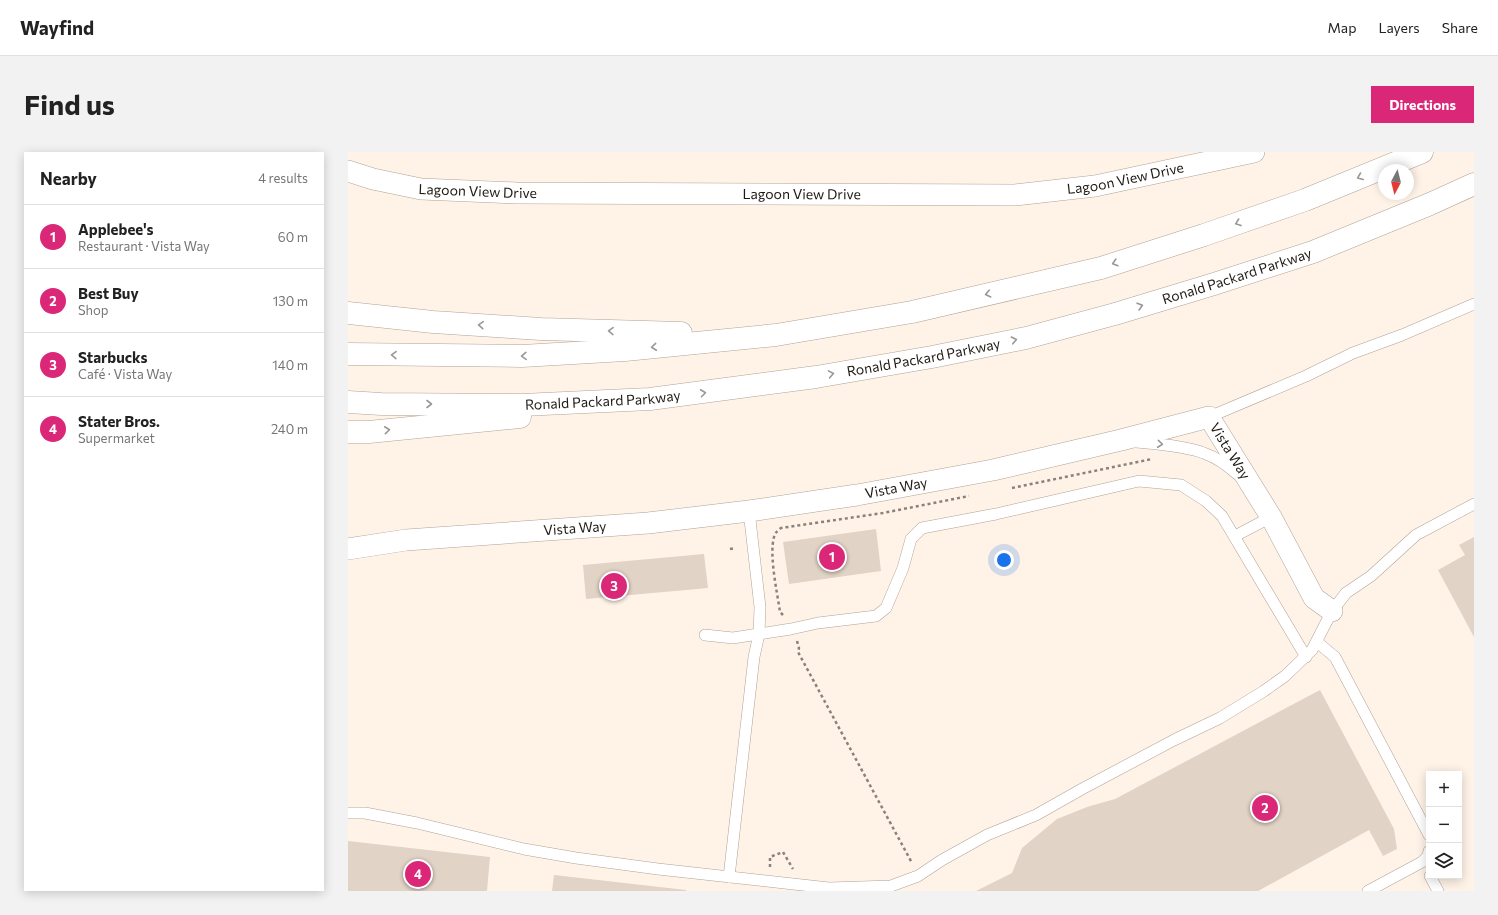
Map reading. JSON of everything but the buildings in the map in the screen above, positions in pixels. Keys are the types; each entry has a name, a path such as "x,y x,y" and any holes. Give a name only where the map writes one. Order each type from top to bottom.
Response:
{"highway":[{"path":"348,354 522,356 625,350 776,335 912,312 1101,268 1204,235 1298,202 1422,152"},
{"name":"Ronald Packard Parkway","path":"348,402 381,404 522,405 650,400 816,377 932,357 1026,338 1207,287 1313,252 1430,204 1474,184"},
{"path":"348,313 433,322 541,329 776,335"},
{"path":"348,432 369,432 506,418 650,400"}],"street":[{"name":"Lagoon View Drive","path":"348,171 373,179 421,189 517,193 1015,195 1095,186 1254,152"},
{"name":"Vista Way","path":"348,549 406,540 648,523 749,511 857,495 993,470 1121,440 1209,417 1271,518 1314,598 1332,611"}],"lane":[{"path":"1209,417 1306,376 1353,353 1474,304"},
{"path":"1121,440 1171,446 1206,453 1223,463 1251,485"},
{"path":"705,635 733,638 876,616 886,608 903,568 911,539 922,528 996,514 1139,481 1180,485 1206,501 1222,516 1306,657"},
{"path":"348,813 365,813 417,823 524,849 576,858 829,888 891,886 918,876 942,860 987,835 1036,815 1174,740 1220,718 1264,691 1285,676 1306,657 1317,642 1332,611 1346,593 1371,576 1416,535 1474,504"},
{"path":"729,877 754,657 759,634 760,607 749,511"},
{"path":"1235,536 1271,518"},
{"path":"1317,642 1335,657 1426,829"},
{"path":"1368,891 1422,862 1426,858"},
{"path":"1422,862 1426,870"},
{"path":"1431,879 1438,891"}],"path":[{"path":"1011,488 1154,459"},
{"path":"784,616 780,612 772,549 776,531 781,528 883,513 973,495"},
{"path":"768,544 773,544"},
{"path":"730,549 735,548"},
{"path":"796,639 799,648 798,652 914,866"},
{"path":"770,868 770,857 784,852 794,871"}],"place":[{"name":"Applebee's","path":"832,557"},
{"name":"Starbucks","path":"614,586"},
{"name":"Best Buy","path":"1265,808"},
{"name":"Stater Bros.","path":"418,874"}]}
